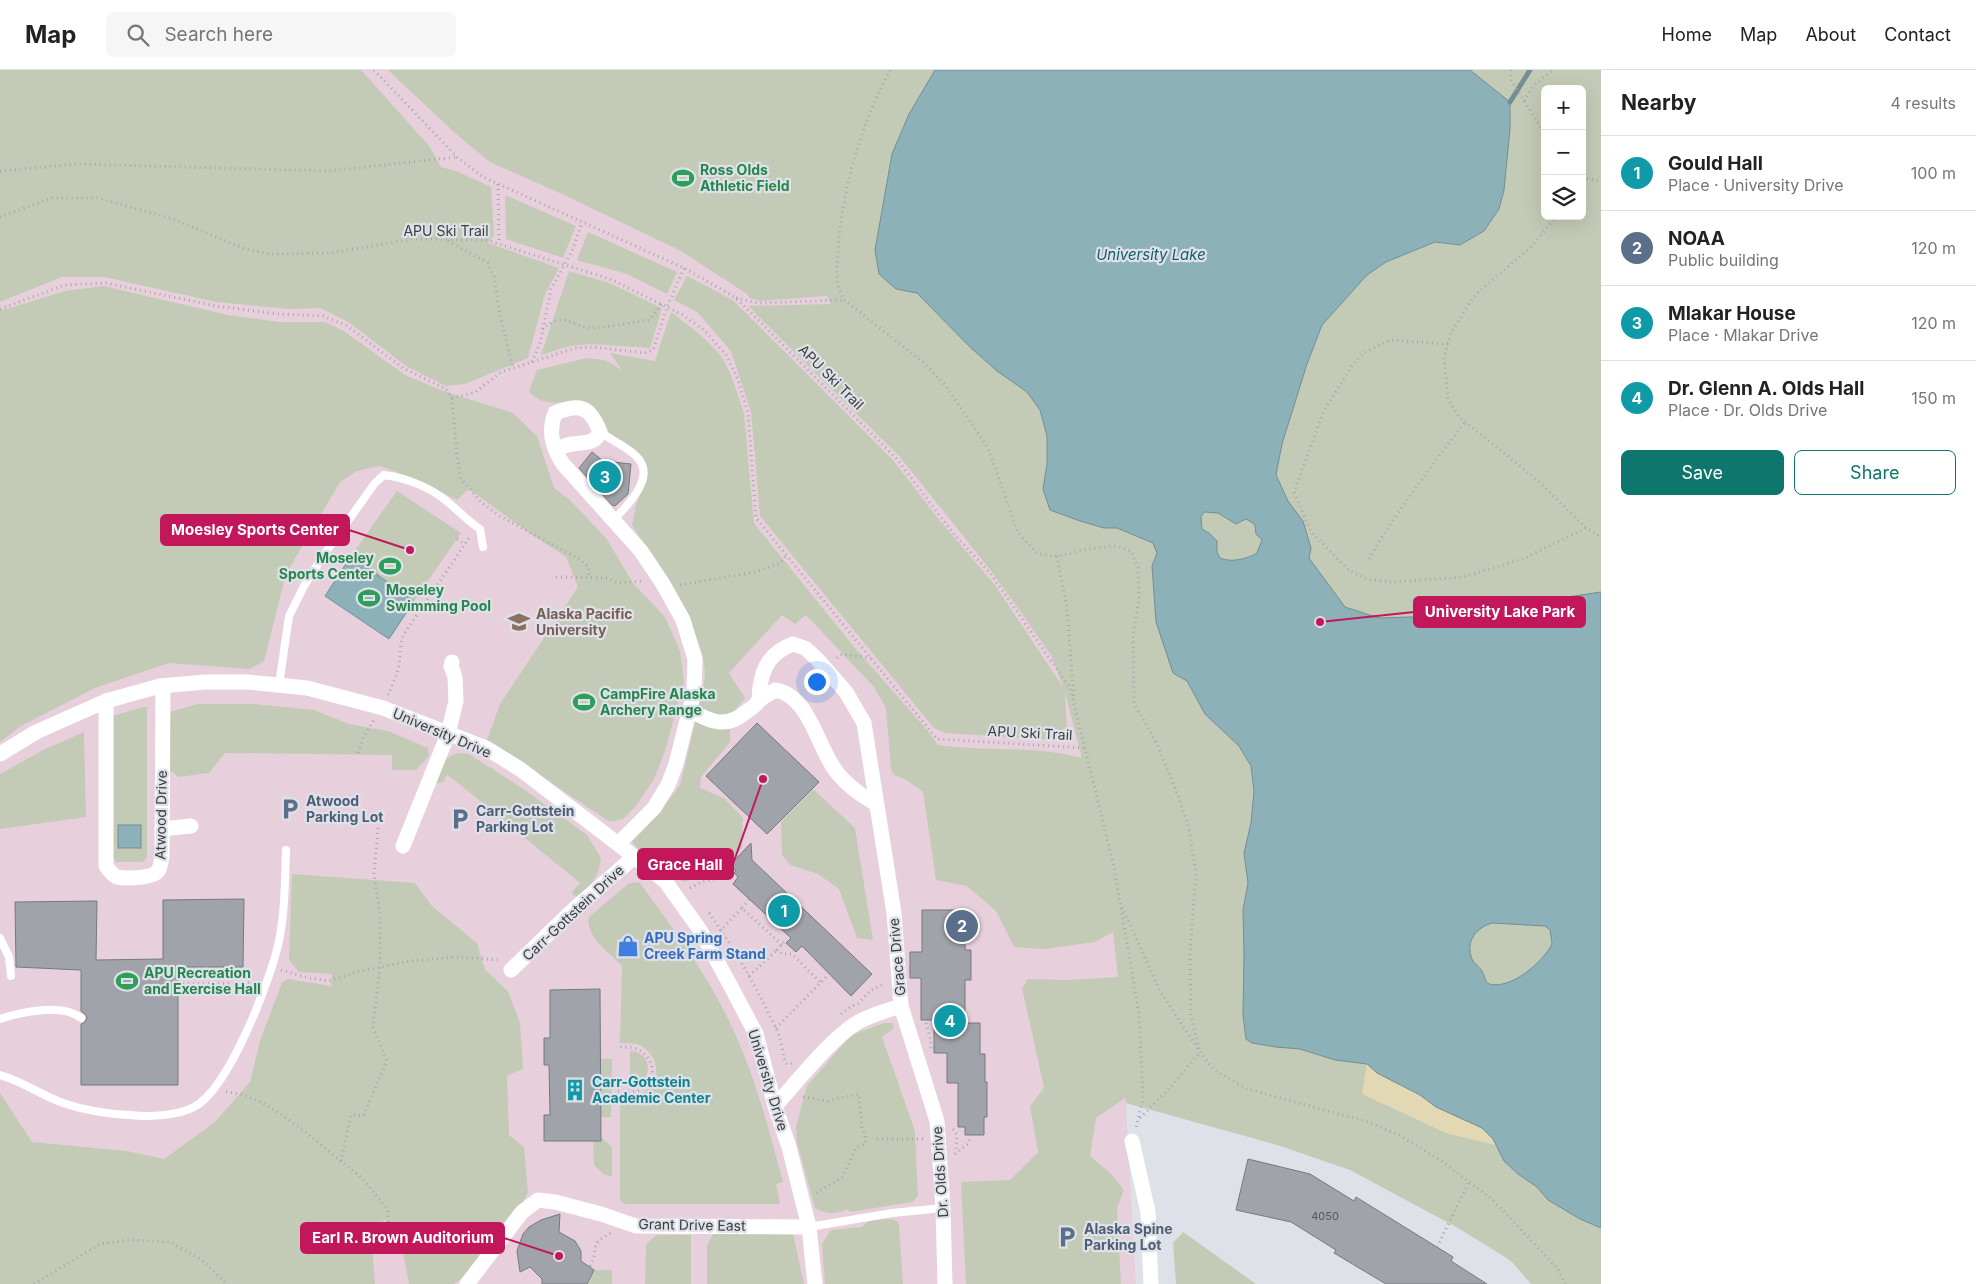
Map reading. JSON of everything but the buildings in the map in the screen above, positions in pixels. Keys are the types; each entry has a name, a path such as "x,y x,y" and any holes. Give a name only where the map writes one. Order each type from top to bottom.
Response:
{"street":[{"path":"556,451 562,446 594,441 600,432 593,416 584,409 571,407 556,413 551,425 556,451 563,464 641,551 683,620 696,659 694,692 676,764 668,785 654,808 618,844"},
{"name":"Grace Drive","path":"758,702 763,672 771,657 783,648 793,644 799,645 805,648 846,692 864,723 894,913 902,1006 876,1014 854,1025 826,1050 775,1106"},
{"path":"403,846 448,734 456,701 452,662"},
{"name":"University Drive","path":"0,754 36,732 106,702 162,686 205,682 248,682 307,688 383,708 486,748 520,770 665,881 700,930 756,1034 810,1227 815,1284"},
{"name":"Atwood Drive","path":"106,702 106,866 117,877 145,878 157,873 161,864 162,686"},
{"path":"690,710 713,722 732,722 766,695 775,690 782,691 808,715 821,746 839,776 858,793 876,804"},
{"path":"162,829 191,826"},
{"name":"Carr-Gottstein Drive","path":"512,970 572,911 634,857"},
{"name":"Dr. Olds Drive","path":"902,1006 937,1122 943,1208 945,1284"},
{"path":"1132,1141 1148,1212 1151,1284"},
{"name":"Grant Drive East","path":"467,1284 522,1212 538,1200 555,1202 601,1214 636,1226 810,1227"}],"lane":[{"path":"600,432 635,455 642,463 644,475 636,497 613,521"},
{"path":"280,686 289,616 304,586 375,483 384,475 396,476 439,496 465,519 480,528 483,547"},
{"path":"0,1075 63,1103 130,1115 163,1115 194,1107 213,1091 232,1058 267,982 279,939 283,910 286,850"},
{"path":"0,938 9,957 11,976"},
{"path":"0,1019 17,1013 45,1010 74,1012 81,1018"},
{"path":"810,1227 892,1213 943,1208"}],"path":[{"name":"APU Ski Trail","path":"0,217 52,198 98,198 173,219 245,249 270,254 331,253 413,239 486,240 610,279 662,304 683,315 705,331 726,356 737,377 748,413 756,518 937,739 1086,748 1070,688 991,574 952,532 897,459 736,298 684,268 483,177 457,157 374,70"},
{"path":"890,70 862,131 845,193 836,272 837,288 844,300 923,362 946,386 988,448 1018,533 1038,554 1057,556 1094,548 1116,546 1131,551 1138,568 1139,598 1134,635 1134,703 1157,744 1189,829 1196,874 1190,952 1191,1016 1200,1052"},
{"path":"1511,70 1511,80 1542,130"},
{"path":"1523,100 1534,85 1553,70"},
{"path":"0,171 78,164 328,171 457,157"},
{"path":"1586,179 1601,181"},
{"path":"498,184 499,244"},
{"path":"1554,220 1532,246 1473,297 1450,332 1444,357 1448,399 1459,417 1536,480 1586,528 1601,537"},
{"path":"532,363 540,343 551,289 565,265 582,222"},
{"path":"445,240 488,263 494,277 503,329 513,368"},
{"path":"452,398 474,393 501,372 574,348 593,347 645,353 653,350 667,307 684,268"},
{"path":"0,309 65,285 106,282 216,306 278,314 323,316 346,325 403,368 446,389 452,398 461,479 482,503 498,515 581,560 589,568 588,577"},
{"path":"736,298 758,303 844,300"},
{"path":"542,329 552,321 566,319 592,328 649,320 662,304"},
{"path":"1448,344 1390,340 1363,353 1351,367 1323,413 1294,492 1311,532 1350,571 1367,579 1391,582 1464,577 1525,558 1586,528"},
{"path":"1369,559 1386,528 1414,488 1465,422"},
{"path":"358,753 371,724 383,708 394,683 401,641 404,634 471,536"},
{"path":"457,539 465,544"},
{"path":"1057,556 1068,608 1075,708"},
{"path":"424,587 432,593"},
{"path":"825,668 842,654 871,658"},
{"path":"1086,748 1114,867 1139,1014 1143,1098 1132,1141"},
{"path":"341,1161 350,1115 363,1116 387,1061 373,1027 380,967 380,915 374,873 378,828"},
{"path":"677,898 690,888 709,879 736,876"},
{"path":"690,888 696,896"},
{"path":"720,930 749,900"},
{"path":"1120,901 1160,991 1214,1070 1248,1089 1368,1122 1391,1132 1440,1160 1493,1200 1558,1269 1566,1284"},
{"path":"742,908 783,943 749,976"},
{"path":"708,911 749,976 776,1028 782,1042 784,1061 787,1064 799,1063"},
{"path":"777,950 782,954 792,954 820,982"},
{"path":"272,968 329,981 356,972 410,960 455,957 503,960 512,970"},
{"path":"776,1028 827,976"},
{"path":"838,1017 844,1011 858,1004 871,990 887,983 899,981"},
{"path":"178,984 267,982"},
{"path":"618,1047 635,1048 651,1061 653,1067 650,1081 644,1087 636,1091 618,1091"},
{"path":"1138,1119 1169,1089 1200,1052"},
{"path":"797,1082 803,1097 828,1101 859,1094 862,1128 866,1144 856,1148 842,1178 802,1200"},
{"path":"213,1091 237,1092 278,1111 362,1178 388,1210 388,1233"},
{"path":"950,1127 957,1135 956,1152"},
{"path":"877,1139 939,1139"},
{"path":"1437,1247 1469,1182"},
{"path":"590,1266 593,1261 594,1248 600,1239 617,1232"},
{"path":"34,1284 100,1244 130,1240 170,1242 202,1260 227,1284"}],"shaded area":[{"name":"Alaska Pacific University","path":"0,70 881,70 1013,554 1064,689 1083,758 1112,915 1120,1000 1136,1284 0,1284"}],"green space":[{"path":"0,70 361,70 430,147 441,167 456,171 491,187 494,235 488,243 559,268 545,294 528,358 465,384 446,386 406,366 350,323 320,308 290,309 216,302 104,277 62,277 0,302"},
{"path":"388,70 1601,70 1601,1284 1531,1284 1513,1263 1505,1257 1458,1228 1350,1170 1274,1144 1126,1103 1125,1098 1096,1118 1090,1156 1110,1173 1124,1190 1117,1208 1121,1284 966,1284 961,1182 1010,1180 1038,1152 1030,1106 1044,1088 1022,988 1028,979 1070,980 1118,977 1113,932 1095,942 1044,949 1014,947 996,911 967,886 936,880 923,792 905,779 894,775 891,770 886,708 874,687 806,615 795,624 782,615 729,673 745,698 731,715 723,717 698,710 705,672 696,636 665,576 632,525 636,505 647,475 618,439 567,402 546,402 533,395 529,391 537,370 587,358 605,360 622,370 610,353 655,361 671,312 712,346 723,359 732,377 744,413 754,523 855,648 928,731 938,745 1047,751 1082,758 1065,693 1067,727 1053,740 945,733 934,728 760,516 751,412 731,351 697,312 674,300 687,276 733,300 893,460 940,521 995,585 1063,687 1051,655 992,572 899,456 748,306 831,304 827,296 760,301 750,298 747,294 681,251 490,162 455,133"},
{"path":"505,195 576,226 563,258 506,239"},
{"path":"588,232 677,272 667,294 627,274 577,260"},
{"path":"569,271 609,283 662,308 650,348 590,344 569,346 541,355"},
{"path":"104,286 228,315 279,322 325,322 344,331 405,375 443,391 513,413 537,436 554,488 569,499 606,538 633,583 665,617 680,651 684,681 665,751 654,779 636,806 623,819 610,822 487,740 500,704 578,587 566,557 532,535 469,489 457,500 412,478 380,466 357,471 340,482 286,574 264,661 250,669 169,663 95,688 21,726 0,742 0,310 65,291"},
{"path":"397,491 461,533 414,601 351,556"},
{"path":"197,704 253,704 314,710 349,724 388,731 428,748 429,756 416,770 392,770 392,755 225,753 209,773 179,777 169,770 170,712"},
{"path":"147,707 147,857 142,862 116,862 112,856 113,716"},
{"path":"696,719 730,729 730,742 701,777 700,788 724,798 743,818 742,848 723,871 704,873 685,882 669,875 656,866 632,842 658,814 680,785"},
{"path":"84,732 86,817 0,829 0,774 41,751"},
{"path":"458,753 469,754 522,788 587,835 601,858 594,880 587,888 577,896 573,895 572,892 580,883 447,774 443,782 437,783 437,773 442,764 449,757"},
{"path":"813,789 855,828 873,940 857,938 839,889 818,874 790,865 782,855 781,822"},
{"path":"292,874 415,883 432,906 477,943 485,970 508,991 520,1023 523,1069 507,1076 509,1135 524,1147 528,1192 523,1202 471,1272 454,1284 409,1284 399,1231 384,1220 371,1235 375,1284 0,1284 0,1093 32,1142 127,1151 164,1159 215,1122 250,1082 260,1041 282,982 288,979 331,986 332,974 299,972 289,960"},
{"path":"640,883 689,952 723,1008 732,1027 755,1084 783,1182 776,1184 780,1204 622,1203 620,1198 620,1096 637,1094 647,1090 655,1079 656,1066 654,1059 645,1049 637,1044 620,1043 622,966 595,938 589,924 589,917 628,884"},
{"path":"884,1023 893,1023 893,1029 882,1037 915,1131 918,1196 912,1202 850,1212 848,1209 835,1213 824,1212 815,1208 797,1143 796,1127 807,1086 851,1035"},
{"path":"630,1051 644,1056 648,1069 644,1081 638,1086 630,1088"},
{"path":"601,1059 612,1059 611,1117 601,1117"},
{"path":"601,1137 612,1147 612,1177 603,1174 594,1165 593,1141 601,1141"},
{"path":"892,1219 897,1221 899,1225 903,1284 825,1284 822,1244 831,1230 862,1227 868,1222"},
{"path":"727,1230 793,1233 804,1284 707,1284 707,1246 713,1234"},
{"path":"1183,1232 1256,1284 1176,1284 1173,1243"},
{"path":"657,1235 691,1235 691,1284 645,1284 646,1245"},
{"path":"594,1270 612,1270 612,1284 588,1284"}],"sand":[{"path":"1367,1063 1377,1073 1420,1095 1436,1107 1482,1128 1493,1139 1495,1145 1446,1133 1362,1094"}],"water":[{"name":"University Lake","path":"935,70 1470,70 1510,102 1510,129 1504,190 1499,209 1484,231 1460,245 1435,242 1386,262 1367,275 1322,325 1307,364 1282,444 1276,475 1288,501 1303,521 1311,548 1309,558 1345,607 1379,618 1467,615 1522,608 1567,597 1601,592 1601,1228 1580,1219 1548,1200 1537,1187 1518,1174 1504,1161 1493,1139 1482,1128 1436,1107 1420,1095 1377,1073 1367,1064 1335,1060 1300,1049 1252,1043 1246,1039 1243,1015 1243,910 1248,883 1244,853 1251,823 1254,791 1251,766 1239,746 1205,714 1187,681 1173,673 1156,622 1152,566 1157,553 1153,543 1117,528 1104,528 1050,510 1043,489 1047,464 1047,436 1040,410 1027,392 997,371 970,347 917,293 896,289 879,274 875,250 892,154 909,114","holes":["1204,512 1218,513 1236,524 1246,519 1250,521 1255,525 1256,534 1262,540 1257,553 1239,560 1220,558 1217,552 1217,541 1202,529 1201,517","1492,923 1545,926 1550,930 1552,944 1534,966 1516,979 1498,985 1489,984 1481,969 1473,961 1470,946 1473,936 1481,928"]},
{"name":"Moseley Swimming Pool","path":"351,556 414,601 389,639 325,596"},
{"path":"118,825 141,825 141,848 118,848"}],"waterway":[{"path":"1510,102 1530,70"}],"place":[{"name":"Ross Olds Athletic Field","path":"683,178"},
{"name":"Mlakar House","path":"605,477"},
{"name":"Moesley Sports Center","path":"410,550"},
{"name":"Moseley Sports Center","path":"390,566"},
{"name":"Moseley Swimming Pool","path":"369,598"},
{"name":"Alaska Pacific University","path":"519,622"},
{"name":"University Lake Park","path":"1320,622"},
{"name":"CampFire Alaska Archery Range","path":"584,702"},
{"name":"Grace Hall","path":"763,779"},
{"name":"Atwood Parking Lot","path":"290,809"},
{"name":"Carr-Gottstein Parking Lot","path":"460,819"},
{"name":"Gould Hall","path":"784,911"},
{"name":"NOAA","path":"962,926"},
{"name":"APU Spring Creek Farm Stand","path":"628,946"},
{"name":"APU Recreation and Exercise Hall","path":"127,981"},
{"name":"Dr. Glenn A. Olds Hall","path":"950,1021"},
{"name":"Carr-Gottstein Academic Center","path":"575,1090"},
{"name":"Alaska Spine Parking Lot","path":"1067,1237"},
{"name":"Earl R. Brown Auditorium","path":"559,1256"}]}
